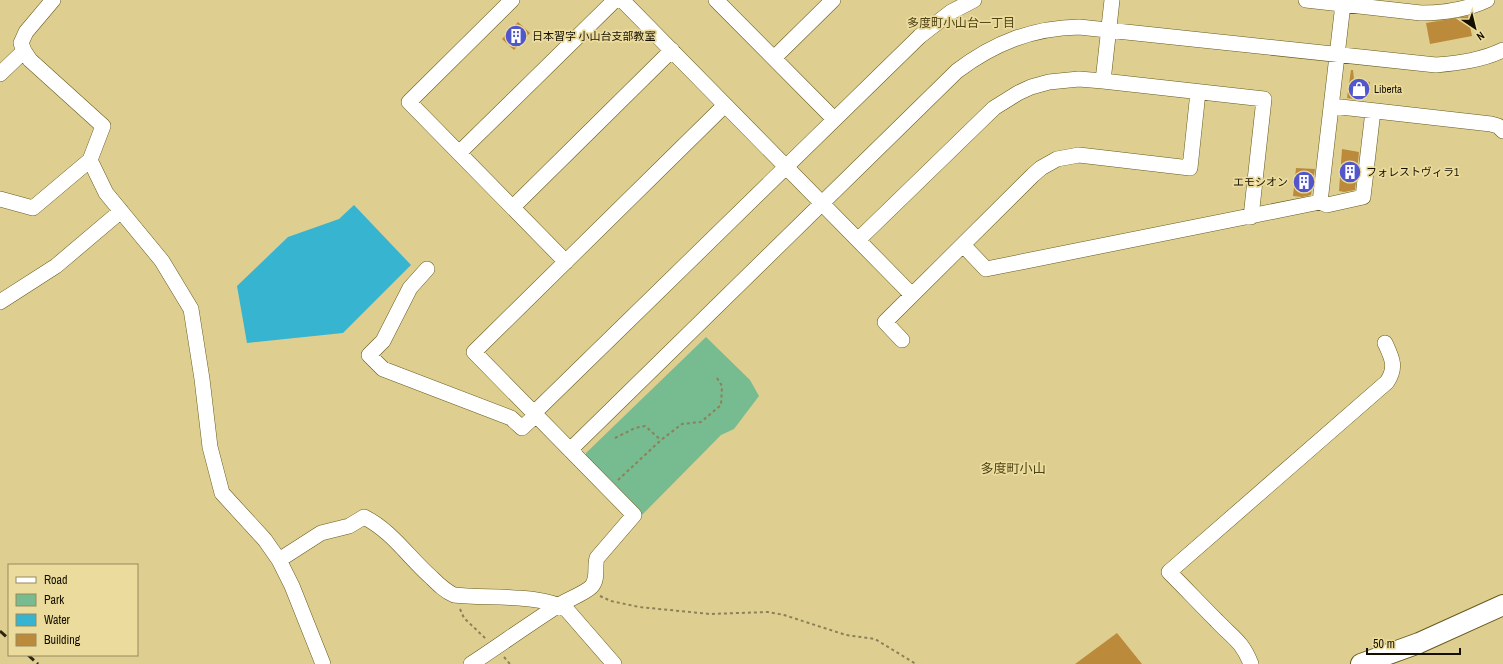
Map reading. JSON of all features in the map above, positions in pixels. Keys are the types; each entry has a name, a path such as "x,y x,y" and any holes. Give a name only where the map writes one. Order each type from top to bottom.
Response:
{"main road":[{"path":"1361,664 1419,643 1503,605"}],"street":[{"path":"0,199 33,208 90,160 103,126 30,60 24,52 21,43 26,32 53,0"},
{"path":"512,0 409,102 460,152 566,262"},
{"path":"460,152 615,0"},
{"path":"622,0 912,295"},
{"path":"774,58 833,0"},
{"path":"427,269 410,288 383,341 369,355 383,369 511,418 522,428 834,119 931,26 951,12 974,0"},
{"path":"1103,81 1112,0"},
{"path":"1306,0 1421,13 1456,10 1487,0"},
{"path":"720,1 834,119"},
{"path":"1320,202 1343,4"},
{"path":"570,450 957,71 973,59 1006,41 1045,30 1079,27 1337,56 1436,65 1458,63 1480,58 1503,50"},
{"path":"513,207 672,50"},
{"path":"0,74 24,52"},
{"path":"858,240 983,118 1006,100 1018,93 1049,82 1079,79 1264,99 1251,217"},
{"path":"902,340 885,322 1041,168 1057,159 1079,156 1190,168 1198,92"},
{"path":"471,664 559,605 591,588 596,572 595,564 598,558 634,515 474,352 725,105"},
{"path":"1332,106 1491,124 1498,126 1503,131"},
{"path":"963,245 986,269 1320,202 1327,205 1363,197 1373,111"},
{"path":"90,160 106,193 162,261 191,310 202,379 210,447 222,493 265,540 279,560 292,586 323,664"},
{"path":"0,302 56,266 121,211"},
{"path":"1251,664 1245,649 1238,641 1170,572 1387,382 1391,375 1393,365 1385,343"},
{"path":"279,560 321,533 349,526 364,517 375,522 390,535 416,565 445,590 454,595 533,600 559,605 567,610 614,664"}],"path":[{"path":"609,489 661,440 682,424 701,422 721,405 722,386 717,378"},
{"path":"615,438 635,428 644,426 661,440"},
{"path":"591,588 602,598 639,607 710,614 768,612 784,615 846,635 874,639 916,664"},
{"path":"454,595 464,618 496,648 510,664"}],"green space":[{"path":"706,337 750,380 759,396 734,429 721,435 641,516 586,458 586,453"}],"water":[{"path":"354,205 411,265 343,333 247,343 237,286 288,237 339,219"}],"building":[{"path":"1468,16 1472,36 1430,44 1426,23"},
{"name":"日本習字 小山台支部教室","path":"518,22 530,33 514,50 502,39"},
{"name":"Liberta","path":"1351,70 1353,70 1354,80 1370,82 1368,97 1357,96 1358,100 1347,98"},
{"name":"フォレストヴィラ1","path":"1342,149 1359,152 1355,190 1344,192 1339,191"},
{"name":"エモシオン","path":"1296,168 1315,169 1311,195 1302,197 1293,196"},
{"path":"1117,633 1142,664 1075,664"}],"railway":[{"path":"0,631 8,638"},
{"path":"29,656 38,664"}],"place":[{"name":"日本習字 小山台支部教室","path":"516,36"},
{"name":"Liberta","path":"1359,89"},
{"name":"フォレストヴィラ1","path":"1350,172"},
{"name":"エモシオン","path":"1304,182"}],"district":[{"name":"多度町小山台一丁目","path":"961,23"},
{"name":"多度町小山","path":"1013,468"}]}
